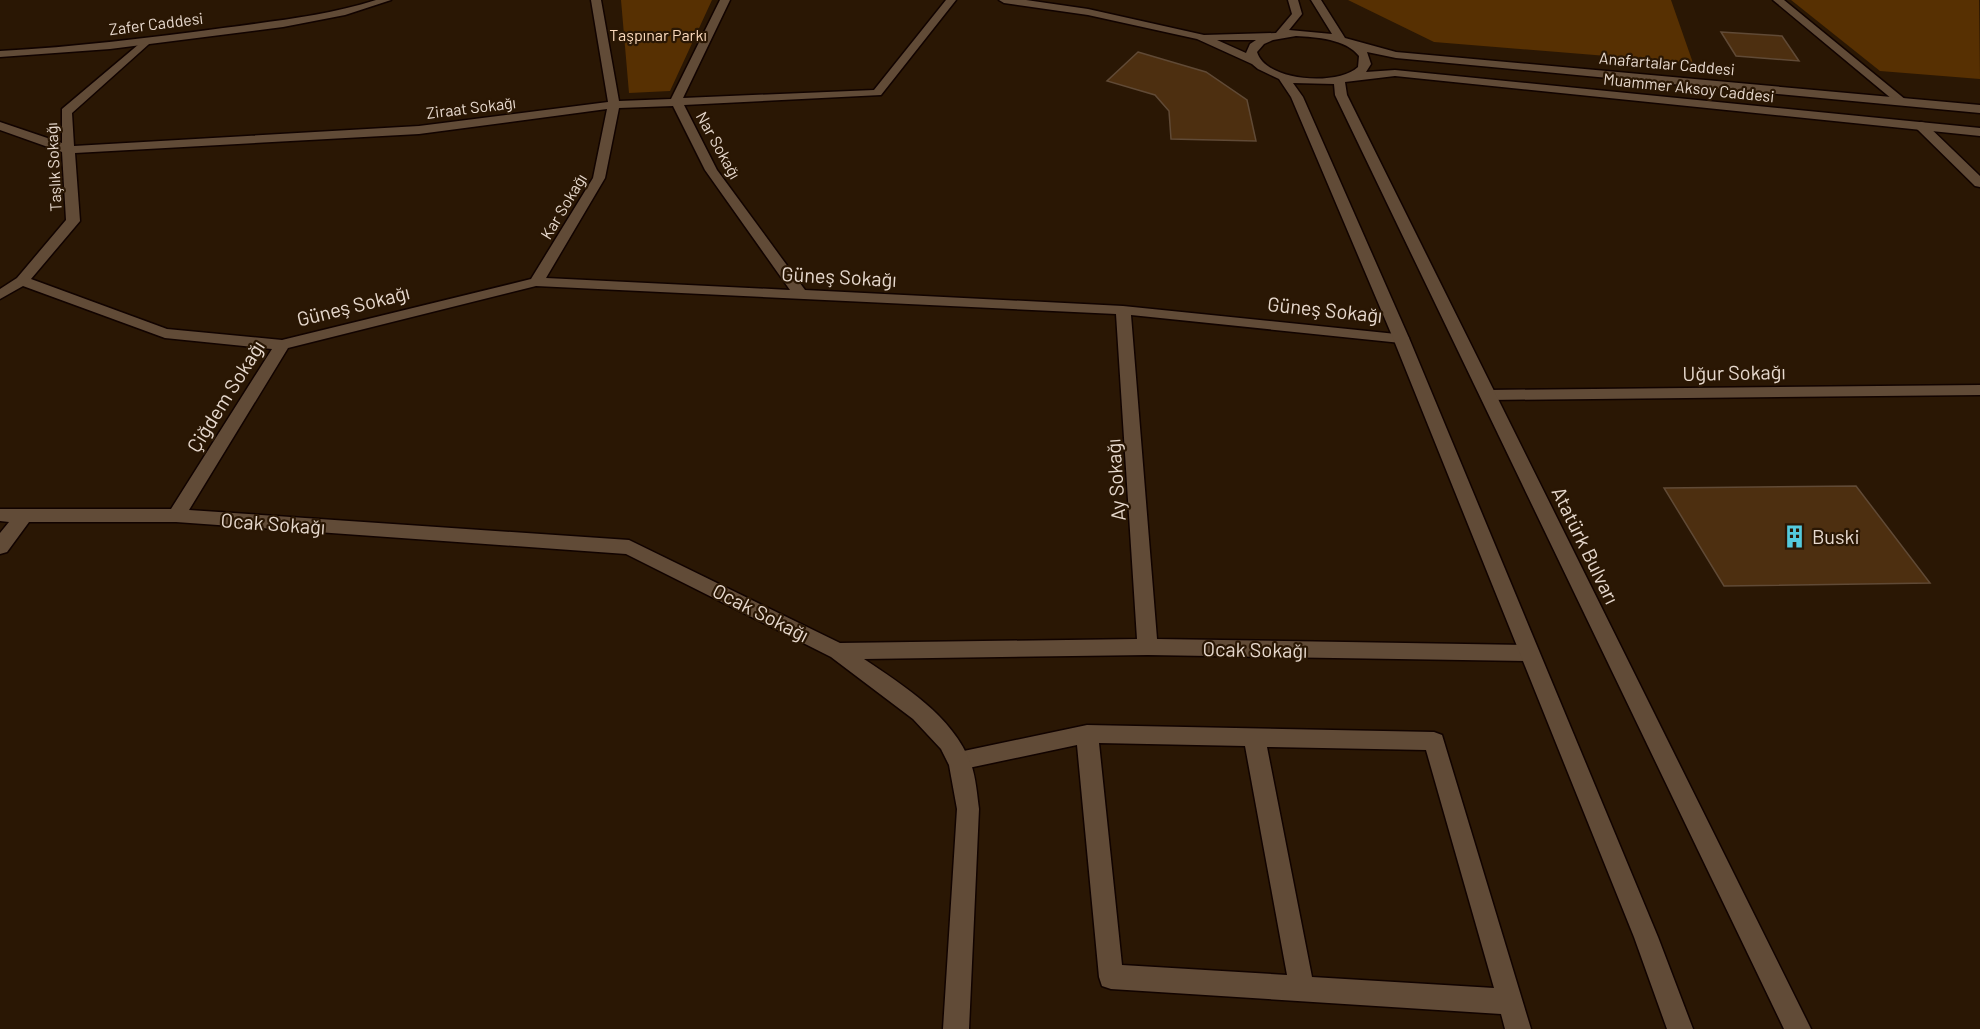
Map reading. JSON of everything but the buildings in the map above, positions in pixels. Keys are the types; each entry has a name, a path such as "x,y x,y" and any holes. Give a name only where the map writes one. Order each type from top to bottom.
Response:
{"street":[{"name":"Zafer Caddesi","path":"0,54 53,52 145,42 327,17 386,0"},
{"name":"Kar Sokağı","path":"536,282 599,178 614,105 596,0"},
{"name":"Nar Sokağı","path":"725,0 676,101 711,170 801,295"},
{"name":"Ziraat Sokağı","path":"69,150 419,130 614,105 877,93 951,0"},
{"path":"1011,0 1088,12 1200,37 1255,61 1263,68 1282,76 1306,81 1346,78 1361,71 1365,58 1352,45"},
{"path":"1281,34 1297,14 1293,0"},
{"path":"1316,0 1340,39"},
{"path":"1778,0 1902,102"},
{"path":"1200,37 1269,37 1281,34 1311,33 1340,39"},
{"path":"1255,61 1252,54 1254,47 1269,37"},
{"name":"Anafartalar Caddesi","path":"1340,39 1352,45 1396,55 1980,109"},
{"name":"Taşlık Sokağı","path":"0,295 22,281 73,221 66,112 145,42"},
{"name":"Muammer Aksoy Caddesi","path":"1346,78 1395,73 1980,132"},
{"path":"1282,76 1298,97 1401,338 1646,937 1680,1029"},
{"name":"Atatürk Bulvarı","path":"1346,78 1341,95 1798,1029"},
{"path":"0,126 69,150"},
{"path":"1922,126 1980,183"},
{"name":"Çiğdem Sokağı","path":"22,281 165,333 282,345 176,516"},
{"name":"Güneş Sokağı","path":"282,345 536,282 1123,310 1401,338"},
{"name":"Ay Sokağı","path":"1123,310 1148,647"},
{"name":"Uğur Sokağı","path":"1488,395 1980,390"},
{"name":"Ocak Sokağı","path":"0,515 176,516 629,547 838,651 1148,647 1528,653"},
{"path":"0,547 23,516"},
{"path":"838,651 931,721 946,739 958,760 965,784 968,809 956,1029"},
{"path":"958,760 1087,734 1434,741 1518,1029"},
{"path":"1087,734 1111,976 1510,1002"},
{"path":"1254,737 1302,989"}],"green space":[{"name":"Taşpınar Parkı","path":"621,0 712,0 670,91 629,93"},
{"path":"1348,0 1671,0 1693,63 1434,42"},
{"path":"1791,0 1979,0 1980,79 1880,71"}],"place":[{"name":"Buski","path":"1794,536"}]}
